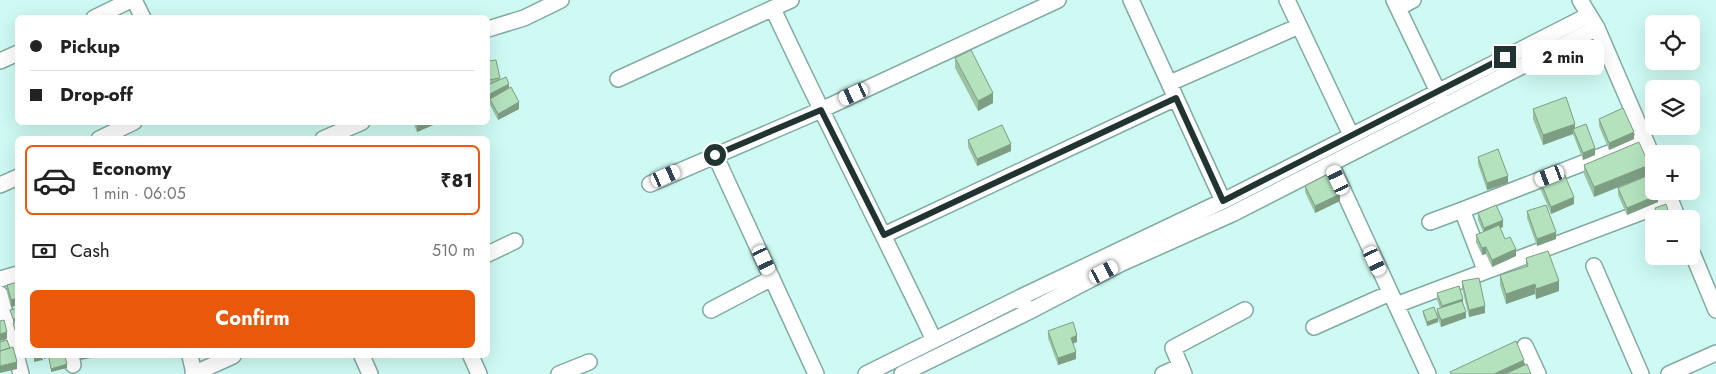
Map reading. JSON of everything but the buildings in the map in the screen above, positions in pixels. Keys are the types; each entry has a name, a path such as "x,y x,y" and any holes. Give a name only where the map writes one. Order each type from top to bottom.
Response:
{"street":[{"path":"100,15 133,0 140,15"},
{"path":"490,28 524,18 561,0"},
{"path":"618,79 792,0"},
{"path":"650,184 821,110 1058,0"},
{"path":"1131,0 1223,201"},
{"path":"1287,0 1351,135"},
{"path":"1413,0 1396,4 1445,106"},
{"path":"1580,0 1593,21 1648,145"},
{"path":"773,8 934,340"},
{"path":"902,374 1028,312 1117,258 1351,135 1438,91 1593,21"},
{"path":"866,374 1021,298 1117,258 1232,214 1445,106 1593,21"},
{"path":"1170,83 1299,26"},
{"path":"0,61 15,54"},
{"path":"884,235 1176,98"},
{"path":"105,136 128,125"},
{"path":"330,136 355,125"},
{"path":"1430,222 1645,139"},
{"path":"715,155 816,374"},
{"path":"1330,164 1428,374"},
{"path":"0,185 15,178"},
{"path":"1314,327 1393,299 1481,273 1659,200"},
{"path":"1465,209 1464,215 1484,267 1481,273"},
{"path":"490,253 515,241"},
{"path":"1697,265 1716,310"},
{"path":"1594,266 1641,374"},
{"path":"0,280 15,275"},
{"path":"711,310 772,278"},
{"path":"0,294 15,351"},
{"path":"1021,298 1028,312"},
{"path":"1163,374 1182,370 1173,348 1245,310"},
{"path":"1525,346 1538,374"},
{"path":"1669,374 1716,352"},
{"path":"17,358 21,374"},
{"path":"190,358 194,374 229,358"},
{"path":"363,358 370,374"},
{"path":"472,358 479,374"},
{"path":"559,374 589,362"}],"route":[{"path":"715,155 821,110 884,235 1176,98 1223,201 1505,57"}]}
